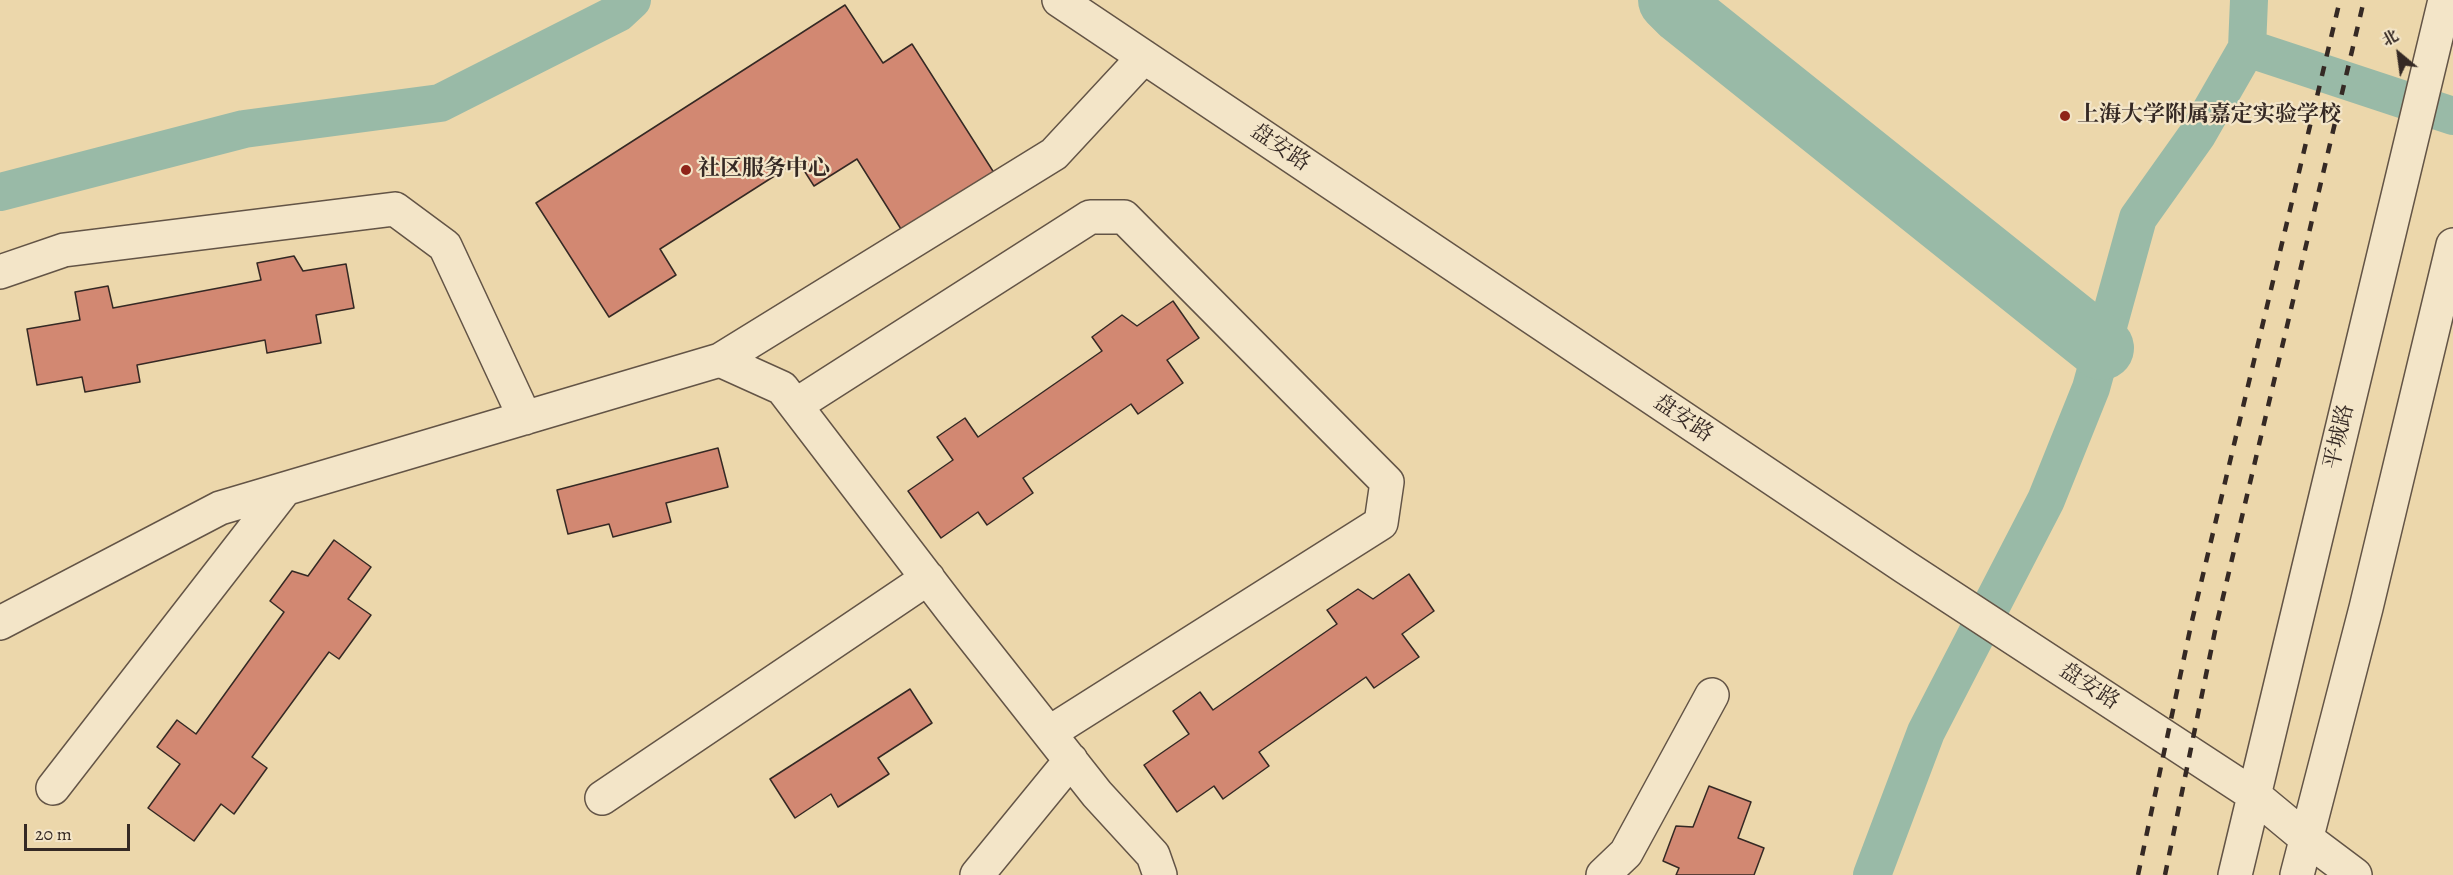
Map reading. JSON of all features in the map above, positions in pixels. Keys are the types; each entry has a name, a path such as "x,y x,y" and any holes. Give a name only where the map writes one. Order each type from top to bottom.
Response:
{"street":[{"name":"盘安路","path":"1059,0 1920,577 2254,795 2355,875"},
{"name":"平城路","path":"2235,875 2445,0"},
{"path":"0,623 220,508 720,360 1054,154 1144,57"},
{"path":"0,272 64,250 395,209 445,246 525,418"},
{"path":"796,405 1090,217 1124,217 1387,482 1382,523 1049,733"},
{"path":"2297,875 2366,608 2453,245"},
{"path":"720,360 782,387 1097,794 1153,855 1160,875"},
{"path":"53,788 285,489"},
{"path":"602,798 928,578"},
{"path":"1603,875 1626,853 1712,694"},
{"path":"977,875 1071,760"},
{"name":"盘安路","path":"2307,839 2339,875"}],"building":[{"name":"社区服务中心","path":"845,5 883,63 912,44 998,179 906,237 857,159 814,186 798,161 660,249 676,275 609,317 536,203"},
{"path":"294,256 303,271 346,264 354,308 316,315 321,343 267,353 265,340 137,365 140,382 85,392 82,377 37,385 27,329 80,320 75,292 108,286 113,308 261,280 257,263"},
{"path":"1173,301 1199,338 1167,360 1183,383 1138,414 1131,404 1023,478 1033,493 987,525 978,512 941,538 908,491 953,460 937,437 965,418 978,437 1102,351 1092,337 1122,315 1137,326"},
{"path":"718,448 728,487 666,503 671,522 613,537 609,524 568,534 557,490"},
{"path":"334,540 371,567 348,599 371,615 339,659 329,652 252,757 267,768 234,814 221,804 194,841 148,808 180,764 157,747 177,720 196,734 284,612 270,601 292,571 308,576"},
{"path":"1409,574 1434,611 1402,634 1419,657 1374,688 1366,677 1259,752 1269,766 1223,799 1214,786 1177,812 1144,765 1189,734 1173,711 1200,692 1213,710 1337,624 1327,610 1358,589 1373,599"},
{"path":"910,689 932,723 878,758 889,774 838,807 831,794 795,818 770,779"},
{"path":"1709,786 1751,802 1738,838 1764,848 1754,875 1676,875 1679,868 1663,861 1676,826 1693,827"}],"waterway":[{"path":"0,192 244,129 440,103 618,13 632,0"},
{"path":"1670,0 1682,12 2102,348"},
{"path":"1872,875 1926,732 2046,500 2091,388 2138,218 2197,135 2247,48 2249,0"},
{"path":"2247,48 2453,116"}],"railway":[{"path":"2138,875 2191,625 2340,0"},
{"path":"2165,875 2215,631 2364,0"}],"place":[{"name":"上海大学附属嘉定实验学校","path":"2065,116"},
{"name":"社区服务中心","path":"686,170"}]}
